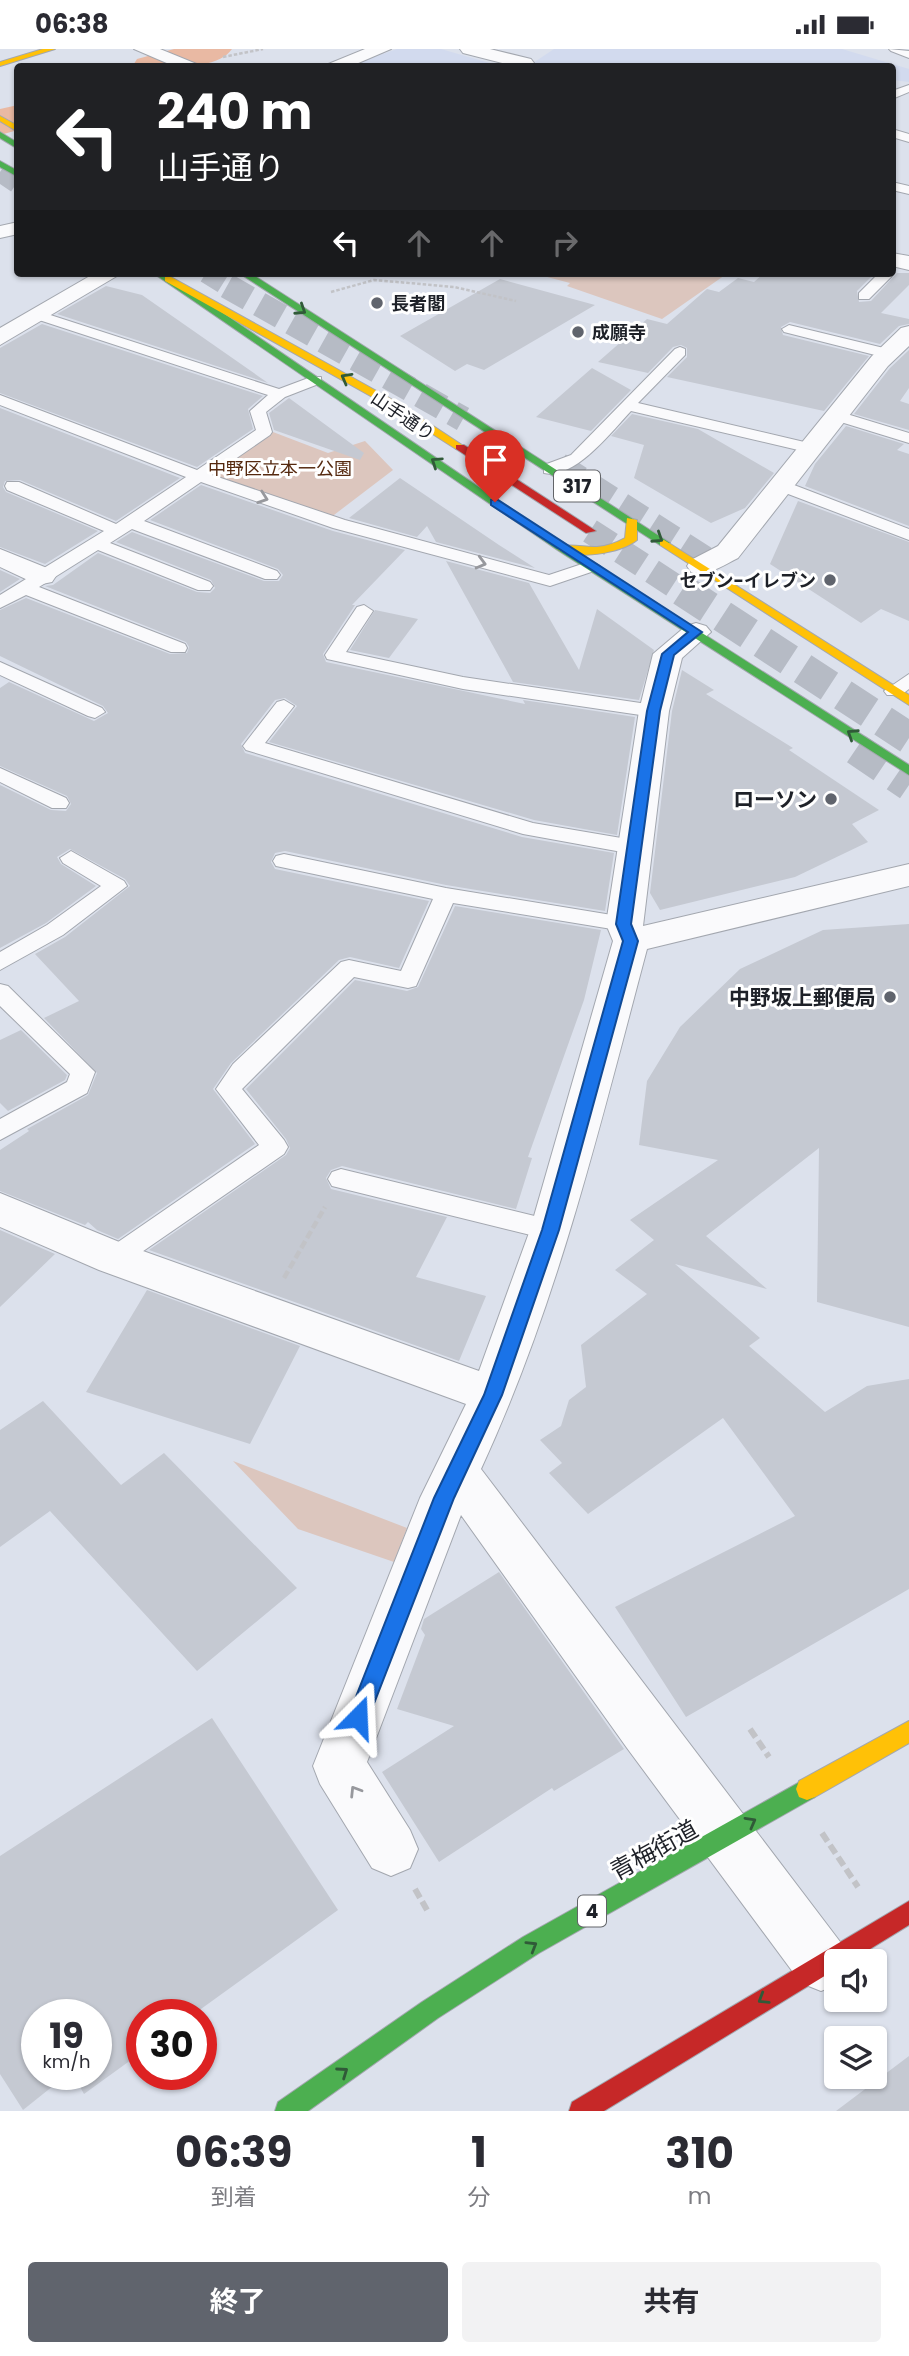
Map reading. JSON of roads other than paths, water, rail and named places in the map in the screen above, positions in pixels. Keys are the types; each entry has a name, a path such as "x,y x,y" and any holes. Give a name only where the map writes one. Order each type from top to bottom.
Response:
{"main road":[{"path":"0,64 51,49"},
{"path":"0,118 9,132"},
{"name":"山手通り","path":"164,277 563,549 909,771"},
{"path":"165,277 397,406 590,531"},
{"name":"山手通り","path":"250,277 701,566 904,691"},
{"path":"563,549 591,553 620,547 631,540 631,520"},
{"name":"青梅街道","path":"287,2111 479,1978 674,1863 797,1797 909,1731"},
{"path":"581,2111 909,1912"}],"street":[{"path":"342,63 382,49"},
{"path":"469,49 528,60"},
{"path":"151,52 184,63"},
{"path":"0,338 104,277"},
{"path":"701,566 728,552 884,357 909,333"},
{"path":"884,357 909,370"},
{"path":"0,557 34,582"},
{"path":"391,1849 339,1766 456,1471 493,1395 551,1230 627,932 633,847 654,711 668,654 696,632"},
{"path":"627,932 909,875"},
{"path":"0,1209 114,1258 493,1395"},
{"path":"456,1471 645,1730 821,1963"}],"lane":[{"path":"895,49 909,55"},
{"path":"864,296 883,277"},
{"path":"38,315 279,394"},
{"path":"789,329 884,357"},
{"path":"550,469 577,458 680,352"},
{"path":"0,603 124,526 264,432 258,411 279,394 316,380"},
{"path":"0,400 199,476 339,524 550,581 590,566"},
{"path":"627,405 811,448"},
{"path":"837,416 909,438"},
{"path":"781,485 909,535"},
{"path":"13,486 271,575"},
{"path":"94,543 204,586"},
{"path":"34,582 178,648"},
{"path":"364,611 334,655 463,683 654,711"},
{"path":"0,667 95,712"},
{"path":"284,706 253,746 531,829 633,847"},
{"path":"0,774 59,803"},
{"path":"0,962 55,930 116,886 71,858"},
{"path":"284,861 627,932"},
{"path":"114,1258 275,1146 228,1090 242,1070 349,968 408,980 446,895"},
{"path":"0,992 83,1072 78,1087 0,1131"},
{"path":"341,1179 551,1230"}],"waterway":[{"path":"164,63 214,49"},
{"path":"0,123 14,118"}],"tunnel":[{"path":"0,172 14,181"},
{"path":"212,277 230,288"},
{"path":"227,286 463,419"},
{"path":"559,465 709,561"},
{"path":"590,531 684,592"},
{"path":"682,590 909,738"},
{"path":"856,749 909,785"}],"place":[{"name":"長者閣","path":"377,303"},
{"name":"成願寺","path":"578,332"},
{"name":"セブン-イレブン","path":"830,580"},
{"name":"ローソン","path":"831,799"},
{"name":"中野坂上郵便局","path":"890,997"}],"park label":[{"name":"中野区立本一公園","path":"280,468"}]}
